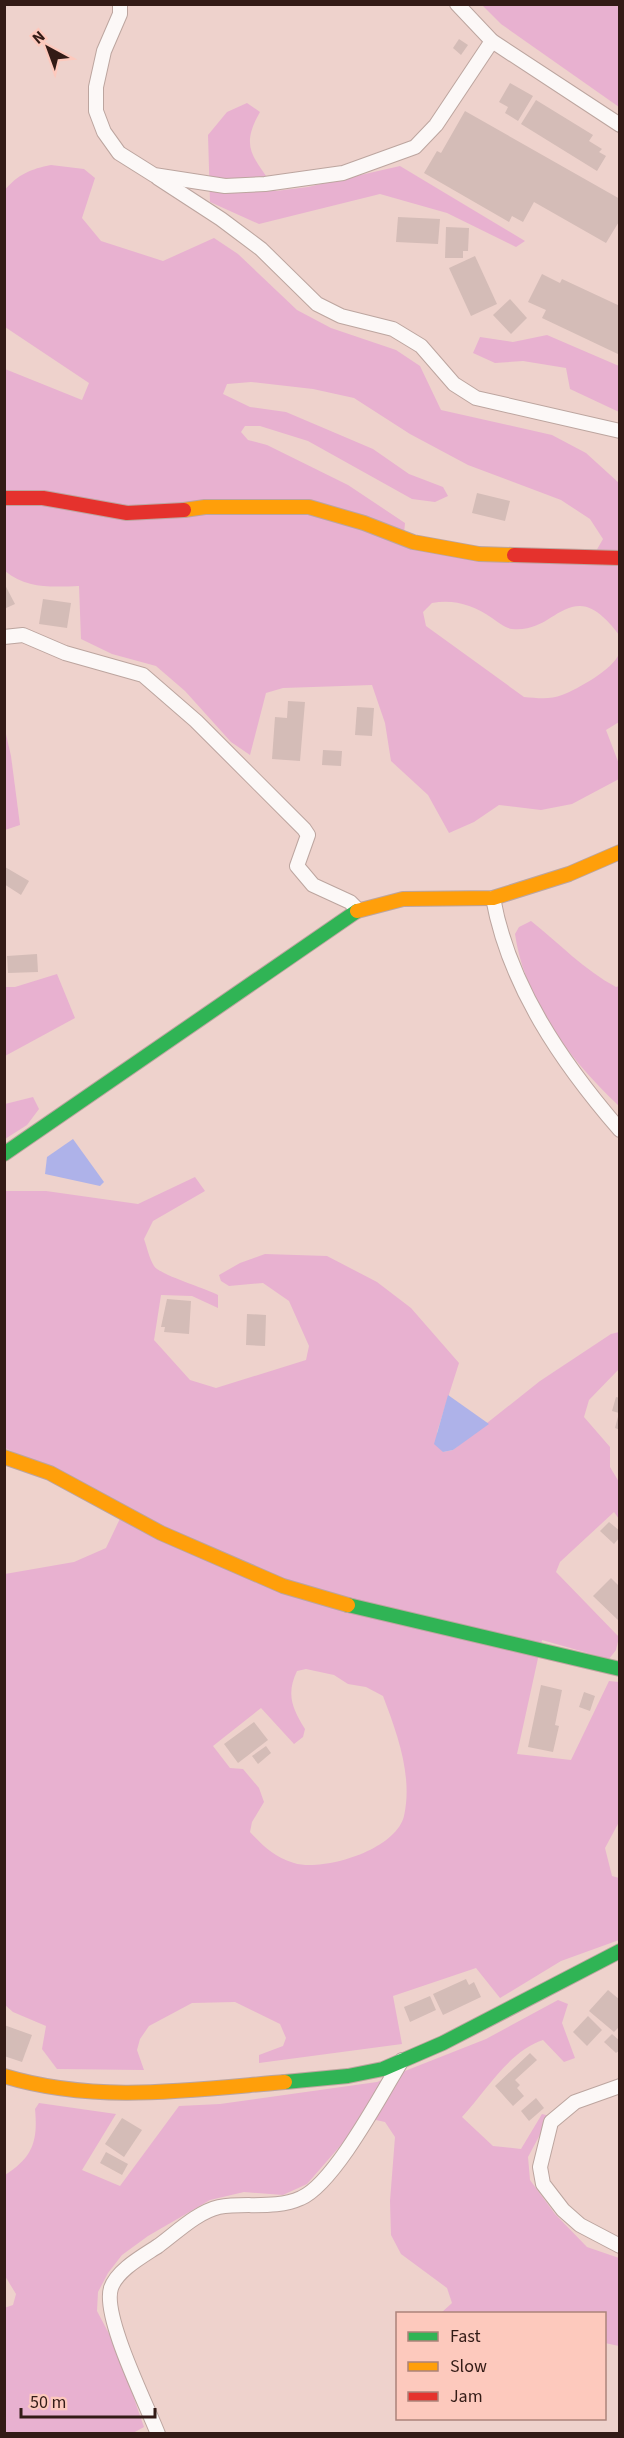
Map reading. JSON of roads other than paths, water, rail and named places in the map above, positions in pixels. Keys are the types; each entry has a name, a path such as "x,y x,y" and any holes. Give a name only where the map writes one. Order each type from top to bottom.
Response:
{"street":[{"path":"120,4 120,14 102,60 96,87 96,111 104,132 119,153 221,219 261,249 317,304 341,316 393,329 421,346 454,384 476,398 620,431"},
{"path":"457,4 492,41 620,125"},
{"path":"154,175 225,186 264,184 343,173 415,147 436,125 492,41"},
{"path":"4,498 44,498 127,513 159,513 205,507 309,507 364,523 413,543 479,554 620,558"},
{"path":"4,637 23,635 65,652 144,675 196,722 304,829 308,835 307,843 297,866 308,880 313,885 350,902 358,910"},
{"path":"4,1154 358,910 403,899 493,898 569,874 620,852"},
{"path":"493,898 498,924 509,955 538,1016 590,1095 620,1130"},
{"path":"4,1457 50,1473 161,1533 284,1586 363,1610 620,1669"},
{"path":"4,2076 40,2087 71,2093 101,2094 171,2092 348,2076 383,2069 443,2043 620,1951"},
{"path":"158,2433 117,2334 109,2307 111,2287 132,2264 197,2217 218,2207 283,2203 301,2198 316,2188 350,2146 403,2059"},
{"path":"620,2086 575,2102 551,2122 540,2167 543,2184 563,2210 587,2229 620,2246"}],"water":[{"path":"73,1139 104,1182 100,1186 45,1174 47,1157"},
{"path":"448,1395 489,1424 453,1450 443,1452 434,1444"}]}
